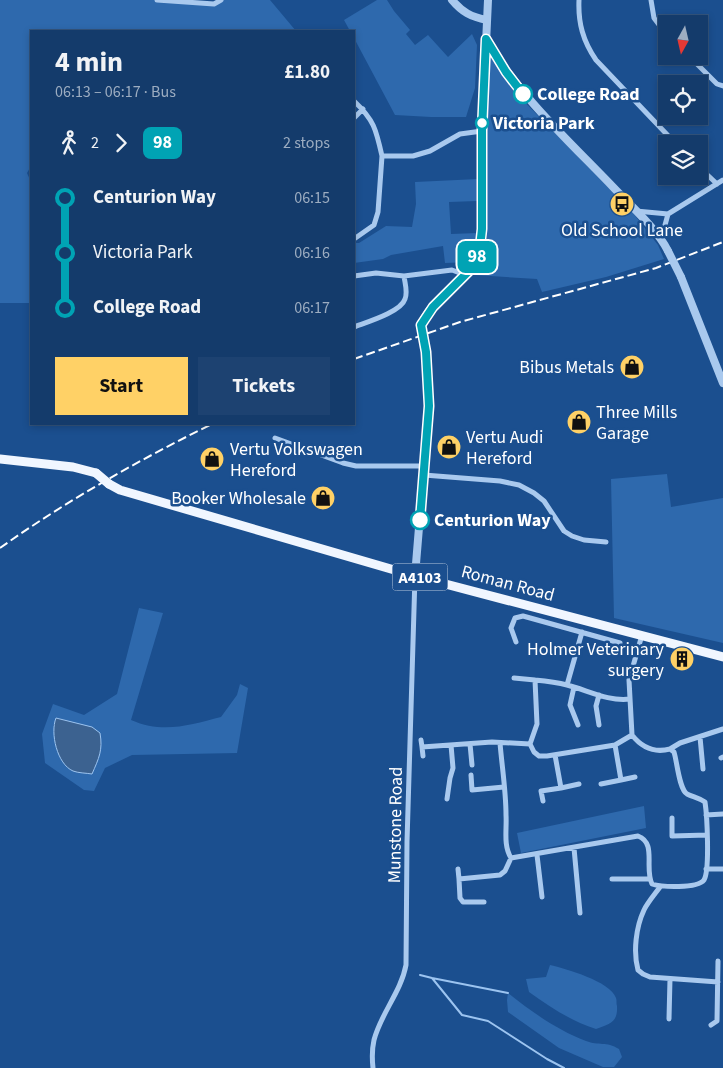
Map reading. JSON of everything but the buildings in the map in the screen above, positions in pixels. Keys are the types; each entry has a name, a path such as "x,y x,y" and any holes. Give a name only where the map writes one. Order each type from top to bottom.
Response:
{"main road":[{"name":"Roman Road","path":"0,459 73,467 96,473 120,490 415,576 723,657"}],"street":[{"path":"157,0 214,4 221,0"},
{"path":"452,0 469,15 487,20"},
{"path":"415,576 429,406 426,352 421,328 422,322 433,307 465,275 476,260 480,247 482,229 482,131 488,0"},
{"path":"579,0 581,32 590,51 596,60 667,135"},
{"path":"651,0 654,18 658,23"},
{"path":"486,39 506,72 523,94 636,211 661,240 681,278 723,383"},
{"path":"698,65 717,84 723,86"},
{"path":"355,102 373,122 382,156 378,212 374,225 355,238"},
{"path":"355,117 363,109"},
{"path":"382,156 413,156 430,151 460,134 482,131"},
{"path":"708,176 716,184"},
{"path":"636,211 668,214 723,180"},
{"path":"661,240 668,214"},
{"path":"355,276 376,273 404,276 452,270 465,275"},
{"path":"355,327 397,310 405,302 407,292 404,276"},
{"path":"275,438 342,463 356,466 424,470 519,485 534,493 544,502 564,531 584,540 606,542"},
{"name":"Munstone Road","path":"373,1068 374,1042 378,1028 404,979 406,965 407,842 415,576"},
{"path":"516,642 511,628 515,618 523,616 620,643"},
{"path":"567,685 582,632"},
{"path":"642,635 630,680 632,735 637,741 651,750 661,751 723,729"},
{"path":"514,678 552,681 599,695 623,700 630,699"},
{"path":"535,680 537,724 530,744 534,752 539,756 615,745 632,735"},
{"path":"574,687 570,705 578,725"},
{"path":"599,695 596,708 599,725"},
{"path":"700,736 703,769"},
{"path":"421,740 423,756"},
{"path":"422,747 492,742 500,744 510,742 530,744"},
{"path":"470,744 472,765"},
{"path":"500,744 507,816 505,835 508,855 511,858"},
{"path":"447,799 453,768 451,745"},
{"path":"615,745 622,780"},
{"path":"511,858 537,855 633,836 643,838 647,842 649,849 649,879 652,884 660,886 695,886 704,880 707,835 705,802 686,794 682,788 674,752 670,749"},
{"path":"555,755 560,788"},
{"path":"471,775 472,790 504,787"},
{"path":"601,784 635,777"},
{"path":"543,801 541,791 579,784"},
{"path":"706,815 723,814"},
{"path":"672,818 672,836 707,835"},
{"path":"574,848 580,913"},
{"path":"537,855 542,896"},
{"path":"459,879 500,875 505,871 511,858"},
{"path":"458,869 460,898 463,902 484,902"},
{"path":"706,869 723,869"},
{"path":"612,879 649,879"},
{"path":"660,886 645,908 640,921 636,964 638,970 643,974 670,979 718,982"},
{"path":"711,1025 717,1021 718,961"},
{"path":"669,1019 670,979"}],"shaded area":[{"path":"0,0 157,0 214,4 221,0 270,0 295,30 30,30 30,168 27,173 30,180 30,303 0,303"},
{"path":"377,0 387,0 410,30 406,34 415,45 428,35 448,57 472,34 477,45 475,88 466,117 395,115 355,40 355,30 349,30 344,20"},
{"path":"490,56 514,91 633,213 658,245 664,259 606,277 542,292 537,279 475,275 483,260 487,239 487,57"},
{"path":"478,179 477,201 449,202 451,234 478,233 476,248 471,262 445,263 443,246 355,263 355,243 359,243 386,226 412,227 416,204 415,182"},
{"path":"667,474 671,507 723,498 723,643 614,618 611,479"},
{"path":"139,608 163,613 131,720 154,727 176,727 221,717 237,695 240,684 248,688 237,753 132,755 105,768 94,791 84,790 45,763 42,734 53,704 84,715 117,694","holes":["57,718 79,725 92,727 53,726"]},
{"path":"56,718 92,727 100,733 100,754 92,774 73,771 63,762 56,748 54,724"},
{"path":"644,806 646,828 521,853 517,833"},
{"path":"550,965 597,981 612,992 616,998 617,1012 612,1022 596,1029 561,1013 529,992 526,979 546,977"},
{"path":"508,993 555,1026 586,1041 606,1044 619,1049 622,1057 614,1067 603,1067 559,1048 508,1012"}],"waterway":[{"path":"420,975 432,978 462,1015 488,1021 564,1068"},
{"path":"432,978 508,993"}],"railway":[{"path":"355,359 460,322 656,268 723,242"},
{"path":"0,548 103,482 210,425"}],"bus line":[{"name":"98","path":"420,520 429,406 426,352 421,325 433,307 472,268 480,247 482,229 483,82 486,39 506,72 523,94"}],"place":[{"name":"College Road","path":"523,94"},
{"name":"Victoria Park","path":"482,123"},
{"name":"Old School Lane","path":"622,204"},
{"name":"Bibus Metals","path":"632,367"},
{"name":"Three Mills Garage","path":"579,422"},
{"name":"Vertu Audi Hereford","path":"449,447"},
{"name":"Vertu Volkswagen Hereford","path":"212,459"},
{"name":"Booker Wholesale","path":"323,498"},
{"name":"Centurion Way","path":"420,520"},
{"name":"Holmer Veterinary surgery","path":"682,659"}]}
